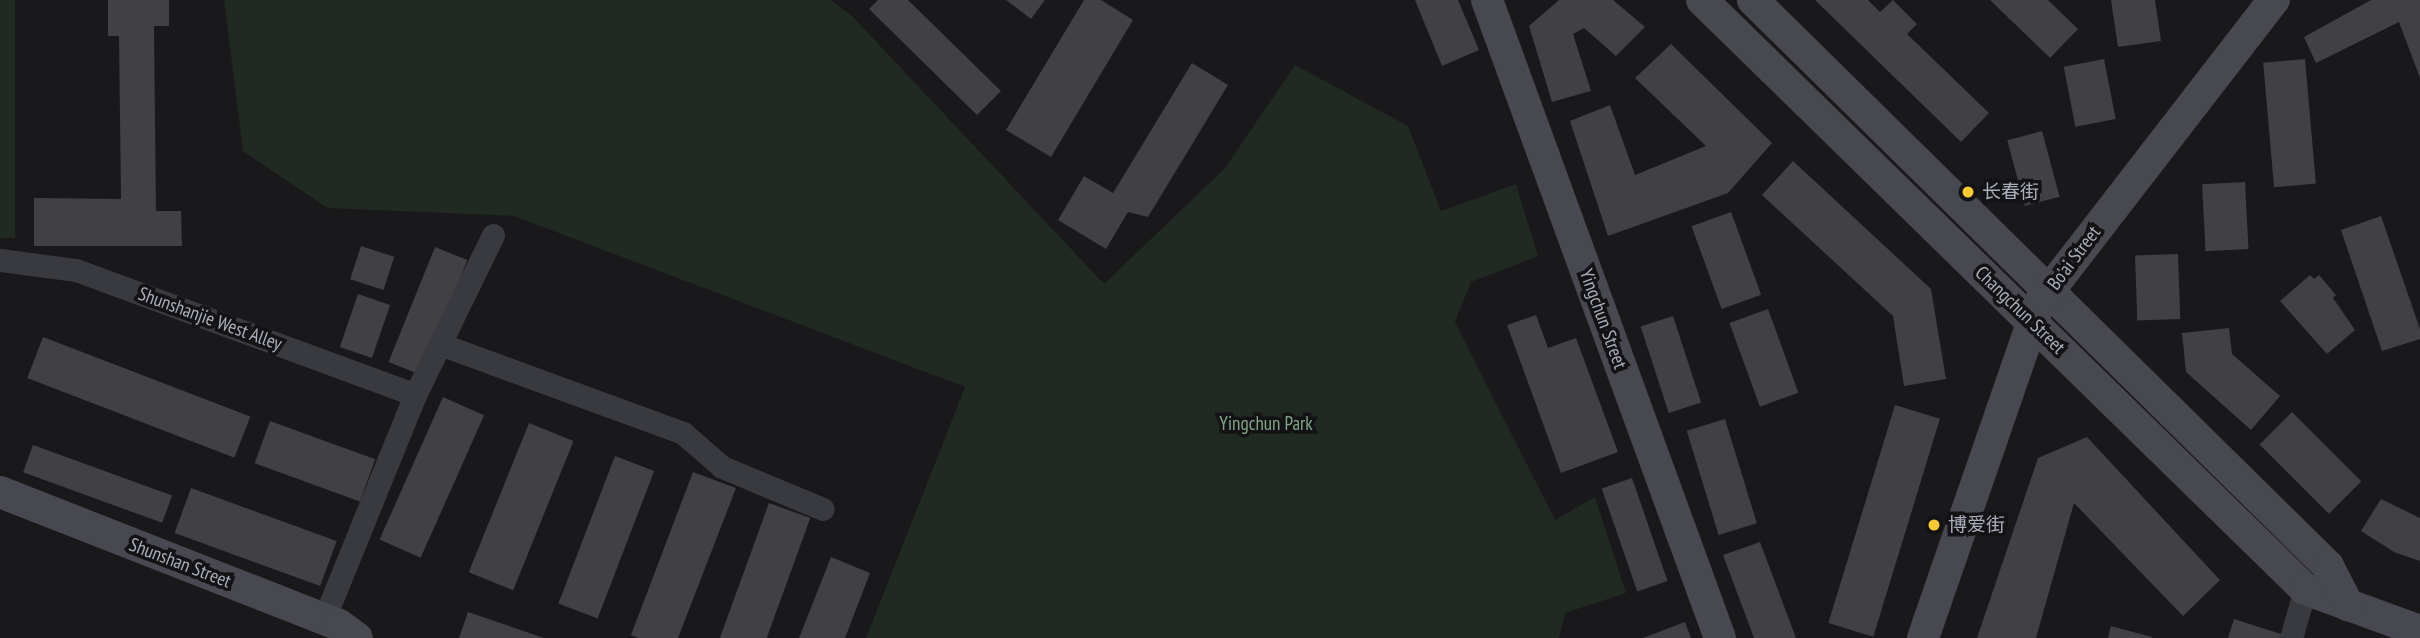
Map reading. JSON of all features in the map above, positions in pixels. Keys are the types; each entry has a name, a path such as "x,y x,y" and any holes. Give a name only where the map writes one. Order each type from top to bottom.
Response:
{"street":[{"name":"Yingchun Street","path":"1487,0 1720,638"},
{"name":"Changchun Street","path":"1702,0 2305,589 2420,631"},
{"name":"Changchun Street","path":"1753,0 2328,566 2348,605"},
{"name":"Bo'ai Street","path":"1923,638 2032,322 2049,291 2274,0"},
{"path":"324,619 415,395 493,235"},
{"name":"Shunshanjie West Alley","path":"0,260 76,270 415,395"},
{"path":"440,344 683,432 722,467 823,509"},
{"name":"Shunshan Street","path":"0,492 324,619 356,638"},
{"path":"2291,638 2305,589"}],"green space":[{"path":"0,0 15,0 15,238 0,238"},
{"name":"Yingchun Park","path":"224,0 831,0 853,17 1104,284 1225,168 1295,65 1408,126 1441,211 1516,184 1538,256 1471,282 1455,322 1555,520 1595,497 1626,593 1565,613 1559,638 866,638 965,387 514,216 327,208 243,151"}],"building":[{"path":"108,0 169,0 169,26 154,26 156,211 181,211 182,246 34,246 34,198 121,199 119,36 108,36"},
{"path":"878,0 908,0 1001,91 977,115 869,9"},
{"path":"1006,0 1045,0 1031,19"},
{"path":"1084,0 1101,0 1133,20 1051,157 1006,130"},
{"path":"1415,0 1458,0 1479,50 1442,66"},
{"path":"1559,0 1613,0 1645,27 1616,56 1584,28 1573,34 1591,91 1552,102 1529,26"},
{"path":"1815,0 1868,0 1880,12 1893,0 1917,24 1907,34 1989,113 1961,142"},
{"path":"1990,0 2048,0 2078,29 2050,58"},
{"path":"2111,0 2155,0 2161,41 2118,47"},
{"path":"2371,0 2420,0 2420,78 2399,22 2316,63 2304,37"},
{"path":"1671,44 1772,143 1728,193 1608,236 1570,121 1610,105 1635,175 1706,146 1635,78"},
{"path":"2104,59 2116,119 2075,127 2064,67"},
{"path":"2305,59 2316,184 2274,187 2263,63"},
{"path":"1192,63 1228,85 1148,217 1128,212 1106,249 1058,220 1084,176 1113,193"},
{"path":"2042,131 2060,197 2025,206 2007,140"},
{"path":"1793,161 1931,289 1946,379 1904,386 1893,316 1762,195"},
{"path":"2245,182 2249,249 2206,251 2202,184"},
{"path":"1731,212 1761,295 1722,309 1692,226"},
{"path":"2381,216 2420,329 2420,339 2382,351 2341,230"},
{"path":"361,246 394,257 383,290 350,279"},
{"path":"435,247 467,260 421,375 389,362"},
{"path":"2178,254 2180,319 2137,320 2135,256"},
{"path":"2310,275 2314,279 2319,275 2336,295 2333,298 2355,330 2327,354 2280,301"},
{"path":"358,294 390,305 372,358 340,347"},
{"path":"1768,309 1798,393 1760,407 1729,323"},
{"path":"1536,315 1548,348 1576,338 1618,452 1561,473 1507,325"},
{"path":"1673,316 1701,403 1669,413 1641,327"},
{"path":"2229,328 2232,354 2280,396 2251,430 2186,372 2182,333"},
{"path":"43,337 250,417 234,458 27,378"},
{"path":"443,397 484,415 421,558 380,540"},
{"path":"1895,405 1940,419 1873,637 1828,623"},
{"path":"2292,412 2361,481 2329,514 2259,445"},
{"path":"1725,419 1757,523 1719,535 1687,431"},
{"path":"270,421 375,459 360,502 255,463"},
{"path":"529,423 574,441 513,590 469,572"},
{"path":"2087,437 2220,580 2183,616 2074,503 2036,638 1977,638 2038,458"},
{"path":"33,445 172,496 162,523 23,472"},
{"path":"615,456 654,471 598,619 558,604"},
{"path":"693,472 736,488 678,638 638,638 631,635"},
{"path":"1632,478 1667,581 1637,591 1602,488"},
{"path":"191,488 337,541 320,586 175,533"},
{"path":"2381,499 2420,518 2420,561 2394,552 2361,531"},
{"path":"769,503 810,518 767,638 720,638"},
{"path":"1760,542 1796,638 1754,638 1723,555"},
{"path":"831,557 870,573 845,638 799,638"},
{"path":"468,612 544,638 459,638"},
{"path":"2234,619 2284,635 2283,638 2228,638"},
{"path":"1685,622 1691,638 1643,638"},
{"path":"2111,626 2152,637 2152,638 2108,638"}],"place":[{"name":"长春街","path":"1968,192"},
{"name":"博爱街","path":"1934,525"}]}
